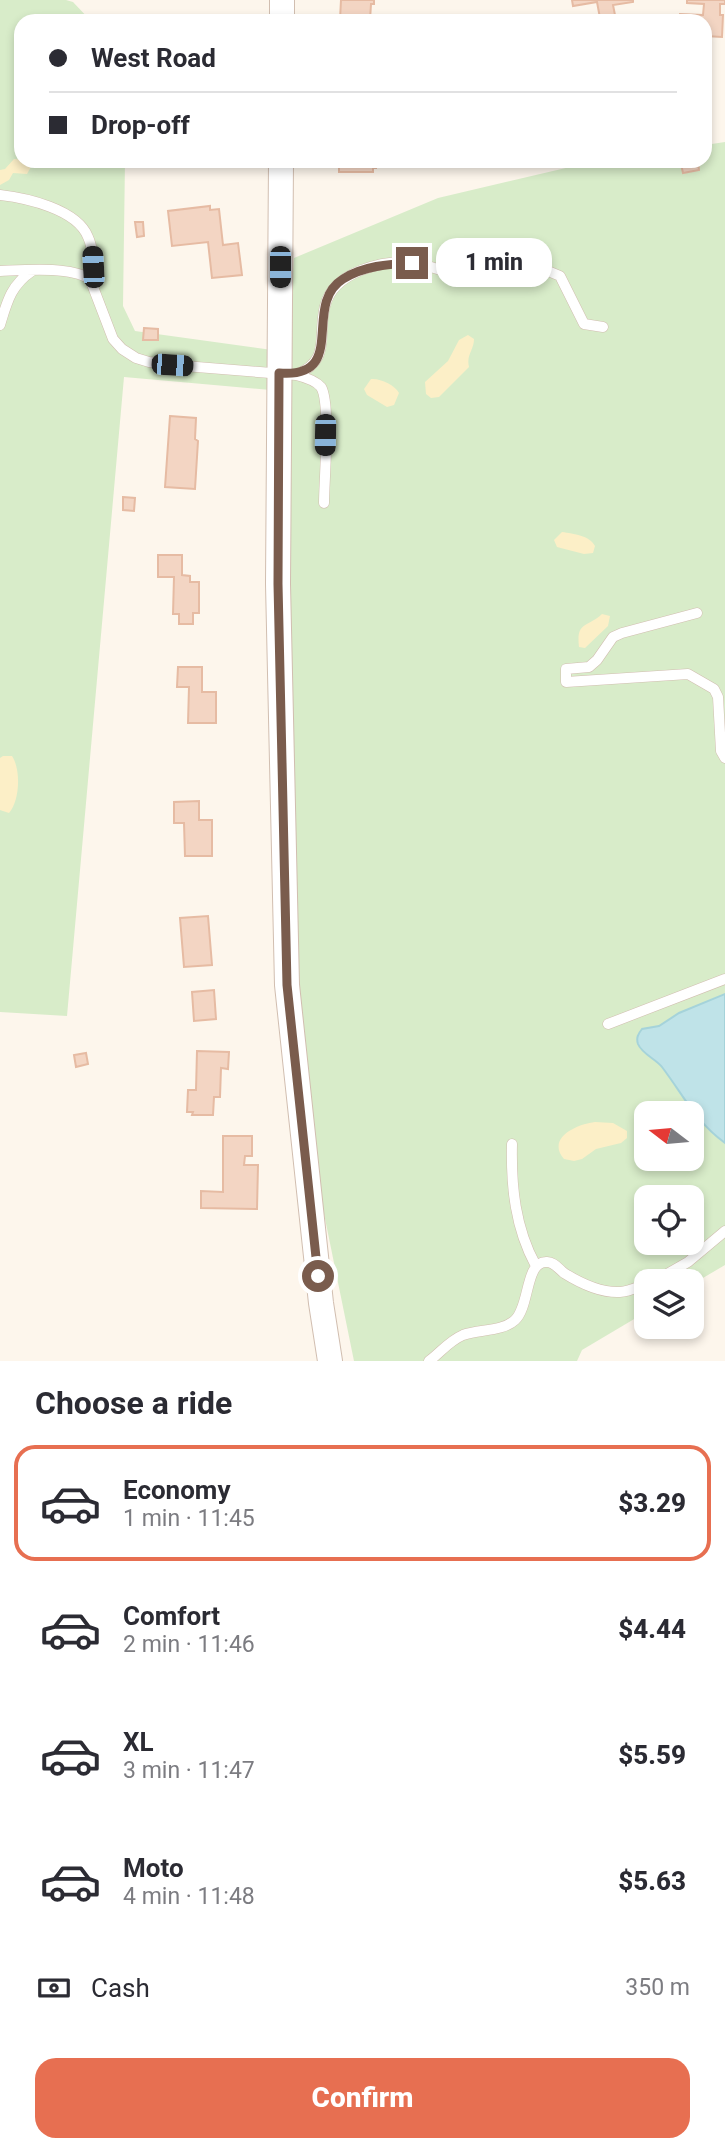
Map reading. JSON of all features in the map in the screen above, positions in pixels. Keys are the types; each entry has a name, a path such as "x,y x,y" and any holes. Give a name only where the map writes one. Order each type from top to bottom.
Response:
{"street":[{"path":"281,168 288,374 278,584 287,985 321,1303 331,1361"}],"lane":[{"path":"0,195 42,204 74,220 88,235 93,281 113,339 136,358 172,365 288,374 315,382 321,388 324,398 324,503"},
{"path":"288,374 312,367 319,359 323,315 332,289 342,279 375,267 412,263 472,276 548,271 560,276 584,324 603,327"},
{"path":"0,271 81,273 93,267"},
{"path":"0,325 12,289 20,278 32,271"},
{"path":"81,273 93,281"},
{"path":"697,613 613,637 589,667 566,668 566,682 688,674 714,689 718,697 721,751 725,758"},
{"path":"608,1024 725,979"},
{"path":"512,1144 515,1209 536,1266"},
{"path":"676,1269 725,1231"},
{"path":"429,1361 437,1357 444,1346 464,1335 507,1326 525,1303 529,1280 536,1266 544,1262 550,1262 575,1280 595,1289 621,1293 634,1288"}],"green space":[{"path":"0,0 66,0 73,2 84,14 14,14 14,168 125,168 123,306 135,331 287,352 294,258 438,198 566,168 712,168 712,144 725,142 725,1265 704,1277 704,1269 634,1269 634,1319 582,1350 577,1361 354,1361 310,1145 290,952 292,392 124,377 67,1016 0,1012"}],"sand":[{"path":"14,159 14,168 30,168 27,174 13,173 9,180 0,185 0,170 5,169"},
{"path":"468,335 474,339 469,367 439,397 431,398 426,394 425,382 448,361 459,340"},
{"path":"371,379 387,383 397,390 399,393 394,405 387,407 367,395 364,389"},
{"path":"562,532 589,539 595,546 593,553 584,554 557,547 554,540"},
{"path":"602,614 610,616 608,626 585,648 579,647 581,629"},
{"path":"12,756 18,777 15,801 9,813 0,810 0,758"},
{"path":"595,1122 613,1123 627,1131 627,1138 621,1143 596,1149 582,1159 564,1159 559,1145 566,1133"}],"water":[{"path":"725,994 725,1143 704,1123 704,1101 686,1101 662,1067 638,1044 638,1034 642,1029 659,1026 679,1013"}],"building":[{"path":"341,0 374,0 370,14 340,14"},
{"path":"572,0 633,0 613,5 615,14 599,14 597,2 573,6"},
{"path":"687,0 725,0 725,4 720,4 720,15 723,15 722,37 712,36 712,14 703,14 704,4 687,3"},
{"path":"339,168 373,168 373,172 339,172"},
{"path":"682,168 699,168 699,170 683,173"},
{"path":"210,206 210,210 219,209 223,245 238,243 242,275 212,278 208,242 172,246 168,211"},
{"path":"135,222 143,222 144,236 137,237"},
{"path":"144,328 158,329 158,340 143,340"},
{"path":"170,416 196,418 195,439 198,441 195,489 165,487"},
{"path":"123,497 135,498 134,511 123,510"},
{"path":"158,555 182,555 182,575 190,576 190,582 199,582 199,613 193,613 193,624 179,624 179,614 173,614 174,577 158,577"},
{"path":"178,667 202,667 202,692 216,692 216,723 188,723 189,687 177,687"},
{"path":"199,801 199,820 212,820 212,856 185,856 184,823 174,823 174,802"},
{"path":"208,916 212,965 184,967 180,918"},
{"path":"214,990 216,1019 194,1021 192,992"},
{"path":"197,1051 229,1052 228,1069 221,1068 220,1097 214,1097 213,1115 192,1115 193,1112 187,1112 188,1090 196,1090"},
{"path":"86,1053 88,1064 76,1067 74,1055"},
{"path":"223,1136 252,1136 252,1156 245,1156 244,1165 258,1165 257,1209 201,1208 201,1191 223,1192"}],"route":[{"path":"318,1276 287,985 278,584 279,373 296,375 312,367 319,359 326,302 332,289 342,279 375,267 412,263"}]}
